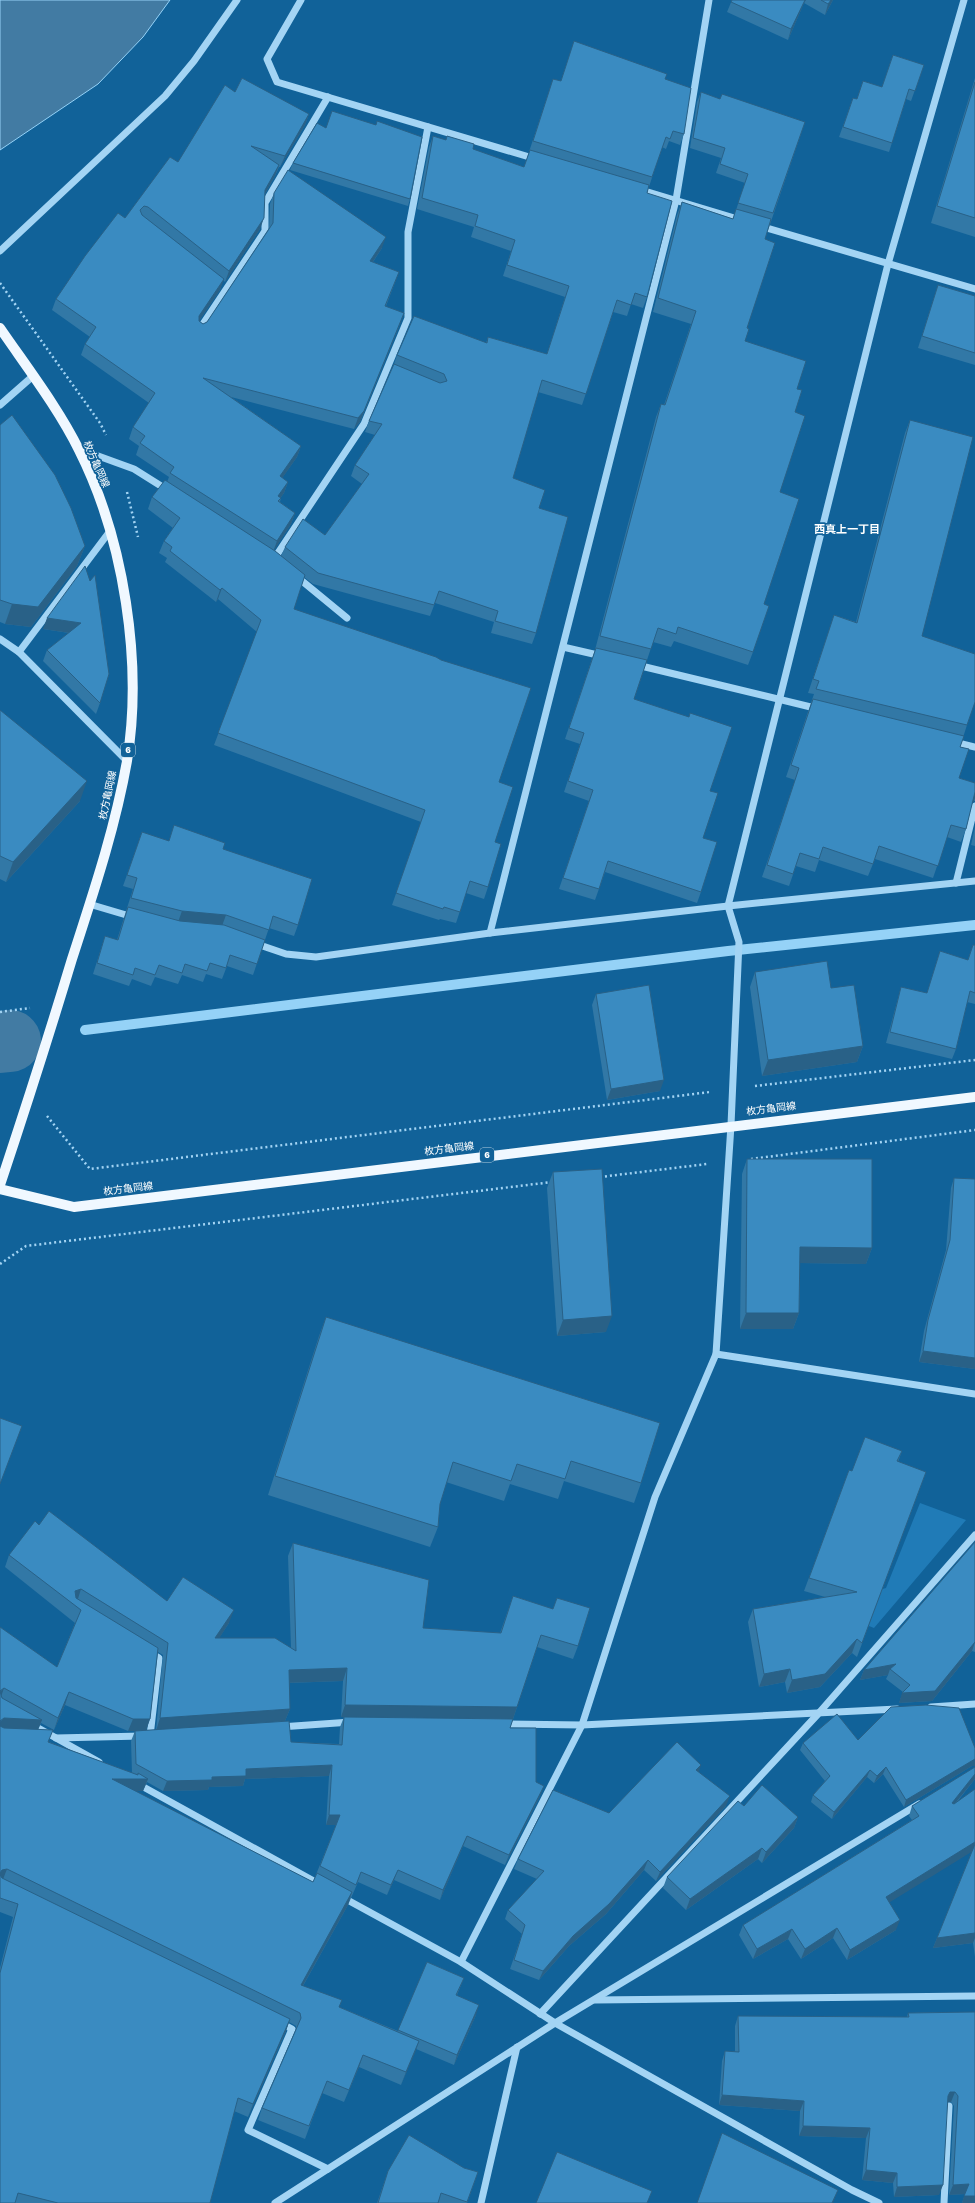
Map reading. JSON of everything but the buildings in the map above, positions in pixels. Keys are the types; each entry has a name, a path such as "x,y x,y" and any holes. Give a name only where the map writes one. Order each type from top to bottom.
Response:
{"main road":[{"name":"枚方亀岡線","path":"0,328 33,376 79,449 96,490 110,531 127,615 131,661 131,710 127,761 112,827 0,1185"},
{"name":"枚方亀岡線","path":"0,1189 74,1207 731,1125 975,1097"}],"street":[{"path":"0,251 165,96 194,62 236,0"},
{"path":"301,0 267,59 277,82 541,160"},
{"path":"490,933 676,200 709,0"},
{"path":"461,1962 582,1725 655,1497 716,1354 731,1125 739,942 728,906 778,699 888,264 964,0"},
{"path":"199,330 223,287 265,231 265,203 328,97"},
{"path":"274,558 364,424 408,318 408,232 428,127"},
{"path":"631,187 975,289"},
{"path":"387,369 394,372"},
{"path":"0,404 33,376"},
{"path":"79,449 134,469 174,494"},
{"path":"19,652 110,531"},
{"path":"267,554 280,564"},
{"path":"292,574 347,618"},
{"path":"0,639 19,652 127,761"},
{"path":"563,646 609,658"},
{"path":"632,664 823,710"},
{"path":"945,740 975,747"},
{"path":"956,883 975,806"},
{"path":"250,941 286,954 316,957 490,933 728,906 975,881"},
{"path":"89,904 140,918"},
{"path":"716,1354 975,1394"},
{"path":"540,2014 818,1714 975,1535"},
{"path":"139,1646 159,1658 150,1736"},
{"path":"920,1708 975,1704"},
{"path":"495,1724 582,1725 818,1714 904,1708"},
{"path":"25,1720 104,1765"},
{"path":"274,1727 360,1723"},
{"path":"40,1738 158,1735"},
{"path":"132,1781 328,1889"},
{"path":"275,2203 517,2047 927,1798"},
{"path":"335,1893 461,1962 555,2024 845,2186 879,2203"},
{"path":"594,2000 975,1996"},
{"path":"271,2018 292,2028 248,2130 328,2169"},
{"path":"481,2203 517,2047"},
{"path":"944,2203 948,2106"}],"path":[{"path":"0,1012 30,1008"},
{"path":"46,1115 90,1169 975,1060"},
{"path":"596,1177 728,1162 975,1130"},
{"path":"0,1264 26,1246 556,1182"}],"shaded area":[{"path":"0,0 170,0 143,37 98,84 0,150"},
{"path":"920,1503 966,1520 874,1628 864,1624 876,1591 886,1588"}],"waterway":[{"path":"85,1030 728,951 975,925"},
{"path":"0,1042 10,1041"}],"district":[{"name":"西真上一丁目","path":"847,529"}]}
